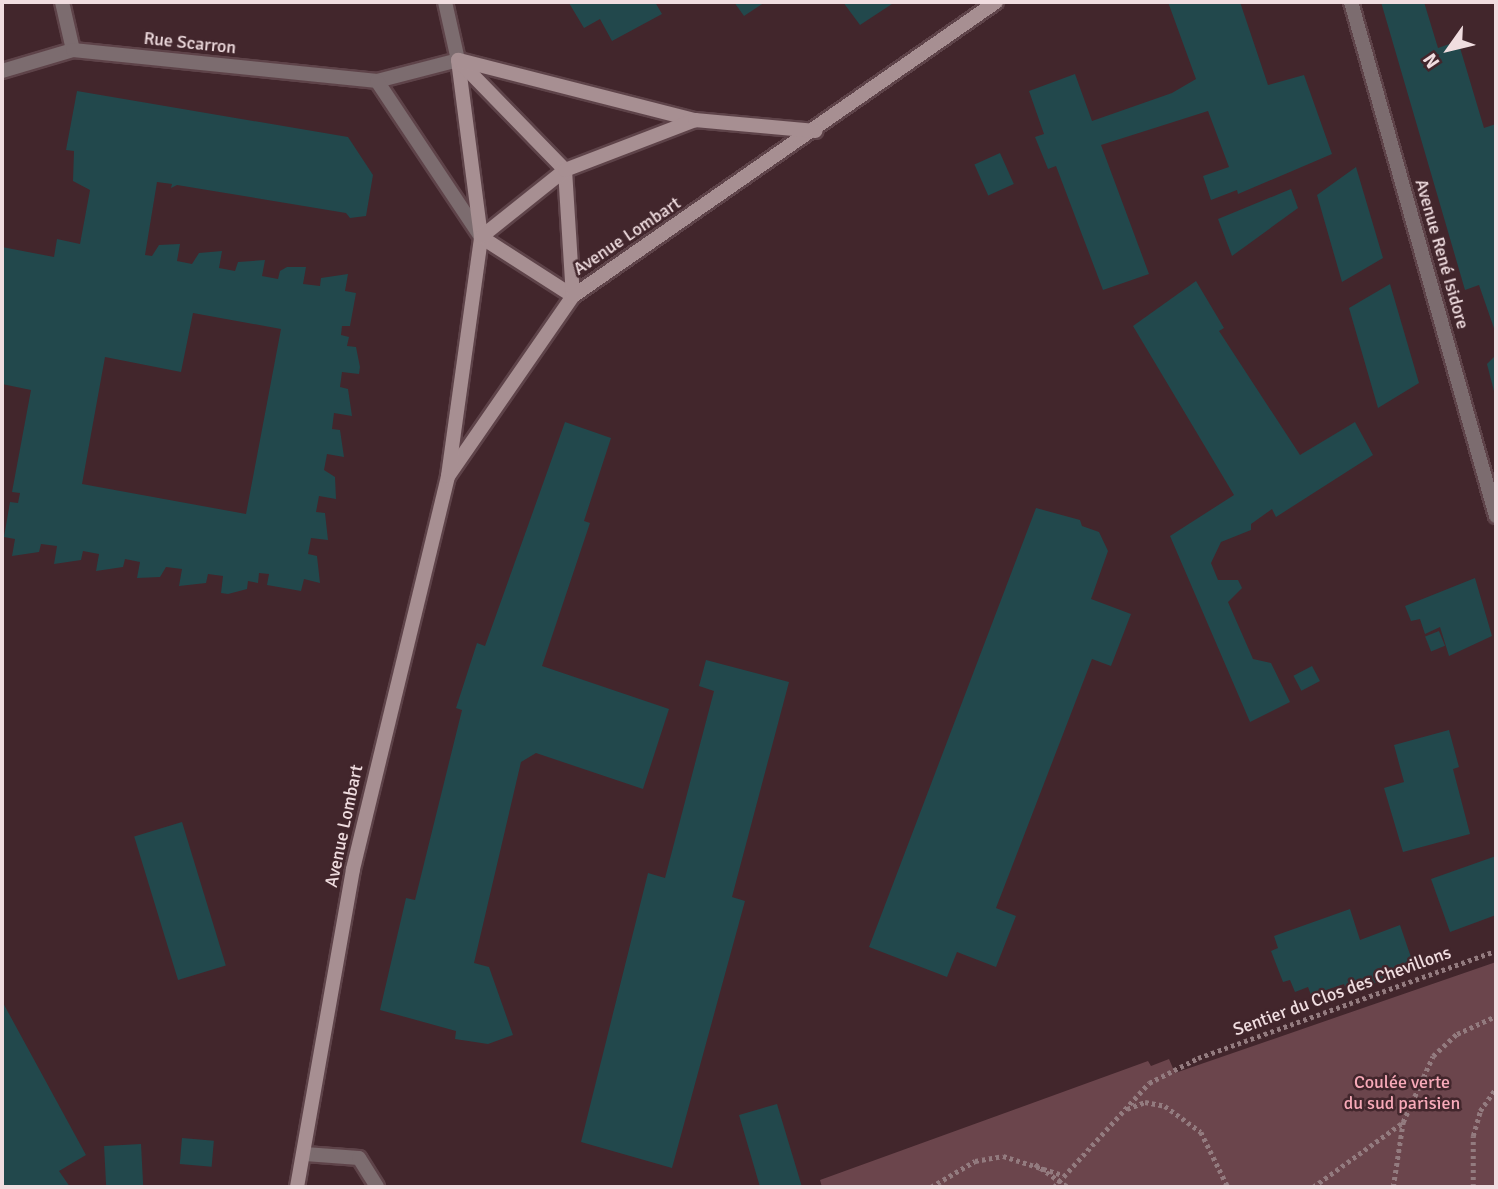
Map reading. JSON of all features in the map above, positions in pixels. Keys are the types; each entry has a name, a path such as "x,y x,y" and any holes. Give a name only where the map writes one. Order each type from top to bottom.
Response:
{"main road":[{"name":"Avenue Lombart","path":"448,477 573,296 815,131 996,2"},
{"path":"458,60 695,120 815,131"},
{"path":"458,60 565,170 573,296"},
{"name":"Avenue Lombart","path":"298,1187 353,869 448,477 481,237 458,60"},
{"path":"573,296 481,237 565,170 695,120"}],"street":[{"path":"62,2 73,50"},
{"path":"445,2 458,60"},
{"name":"Avenue René Isidore","path":"1351,2 1496,516"},
{"name":"Rue Scarron","path":"2,71 73,50 377,81 458,60"},
{"path":"377,81 481,237"},
{"path":"305,1154 359,1158 377,1187"}],"path":[{"name":"Sentier du Clos des Chevillons","path":"1054,1187 1149,1083 1198,1058 1496,951"},
{"path":"1393,1187 1403,1122 1433,1056 1457,1034 1496,1016"},
{"path":"1473,1187 1473,1136 1480,1111 1496,1088"},
{"path":"1122,1111 1145,1102 1155,1104 1192,1125 1200,1132 1228,1187"},
{"path":"1313,1187 1403,1122"},
{"path":"931,1187 975,1161 1003,1156 1063,1175"},
{"path":"1035,1164 1068,1187"}],"green space":[{"name":"Coulée verte du sud parisien","path":"1496,962 1496,1187 822,1187 820,1180 1148,1061 1151,1066 1169,1059 1175,1073"}],"building":[{"path":"655,2 662,14 612,41 600,19 584,28 569,3"},
{"path":"734,2 765,2 744,16"},
{"path":"843,2 895,2 860,25"},
{"path":"1168,2 1240,2 1268,85 1304,75 1332,154 1238,194 1237,190 1211,200 1203,176 1229,167 1208,111 1101,145 1149,274 1103,290 1056,166 1048,169 1035,137 1044,134 1029,91 1075,74 1092,121 1172,93 1196,79"},
{"path":"1381,2 1424,2 1438,48 1458,41 1484,128 1496,124 1496,334 1479,285 1465,290"},
{"path":"77,91 348,137 373,175 366,216 350,218 346,213 177,185 171,188 172,184 157,182 145,255 152,256 159,245 180,244 177,261 192,264 199,253 222,251 219,268 235,271 238,262 265,260 262,276 278,279 280,271 287,267 306,267 303,284 320,286 321,278 348,274 345,291 356,293 350,326 342,326 341,335 349,337 347,346 356,347 360,367 359,374 342,372 340,387 348,389 352,416 334,413 332,429 340,430 344,457 327,454 324,470 335,477 336,499 319,496 316,512 325,513 328,540 311,538 308,554 317,556 320,583 304,579 301,591 267,585 269,574 259,573 258,583 248,581 247,589 228,594 221,593 223,576 208,574 206,583 179,586 182,569 166,567 160,577 137,578 140,562 125,559 123,567 96,571 99,554 83,551 81,560 54,564 57,546 41,544 39,552 12,556 15,539 4,537 10,502 18,503 20,493 12,492 31,390 2,384 2,247 54,257 57,239 80,244 90,190 73,181 74,151 66,150","holes":["193,313 281,329 246,514 82,484 105,357 181,372"]},
{"path":"1000,153 1014,184 988,195 974,164"},
{"path":"1356,167 1383,258 1342,282 1317,195"},
{"path":"1291,189 1298,208 1232,256 1218,219"},
{"path":"1196,281 1224,328 1219,331 1300,455 1355,422 1373,455 1276,517 1272,509 1251,524 1251,530 1221,542 1211,563 1218,580 1238,580 1242,588 1228,602 1253,659 1271,663 1290,702 1250,722 1170,536 1234,495 1133,326"},
{"path":"1390,284 1419,383 1378,408 1349,308"},
{"path":"1496,355 1496,394 1495,395 1487,364"},
{"path":"565,422 611,438 584,521 590,523 542,666 669,709 643,789 536,753 521,762 474,963 489,967 513,1035 488,1044 455,1039 456,1031 380,1010 406,898 415,900 462,710 456,708 477,643 485,646"},
{"path":"1036,508 1080,520 1082,526 1099,532 1108,551 1091,599 1131,614 1111,666 1092,659 996,908 1016,916 996,967 957,952 947,977 869,947"},
{"path":"1475,578 1492,636 1449,656 1440,627 1425,634 1420,619 1411,621 1405,606"},
{"path":"1439,631 1445,646 1431,651 1425,637"},
{"path":"706,660 789,682 732,897 745,901 672,1168 581,1142 648,873 665,878 714,691 699,686"},
{"path":"1312,666 1320,681 1301,691 1293,676"},
{"path":"1449,730 1459,767 1453,769 1470,834 1403,852 1384,788 1404,782 1394,745"},
{"path":"182,822 226,965 178,980 134,837"},
{"path":"1496,856 1496,915 1450,932 1431,879"},
{"path":"1350,909 1360,940 1400,925 1415,969 1347,993 1344,984 1311,995 1308,987 1295,992 1290,980 1283,982 1271,951 1278,948 1274,936"},
{"path":"2,1001 86,1155 59,1171 70,1187 2,1187"},
{"path":"777,1104 802,1187 760,1187 739,1115"},
{"path":"182,1138 214,1141 212,1167 180,1164"},
{"path":"141,1144 143,1187 106,1187 104,1146"}]}
